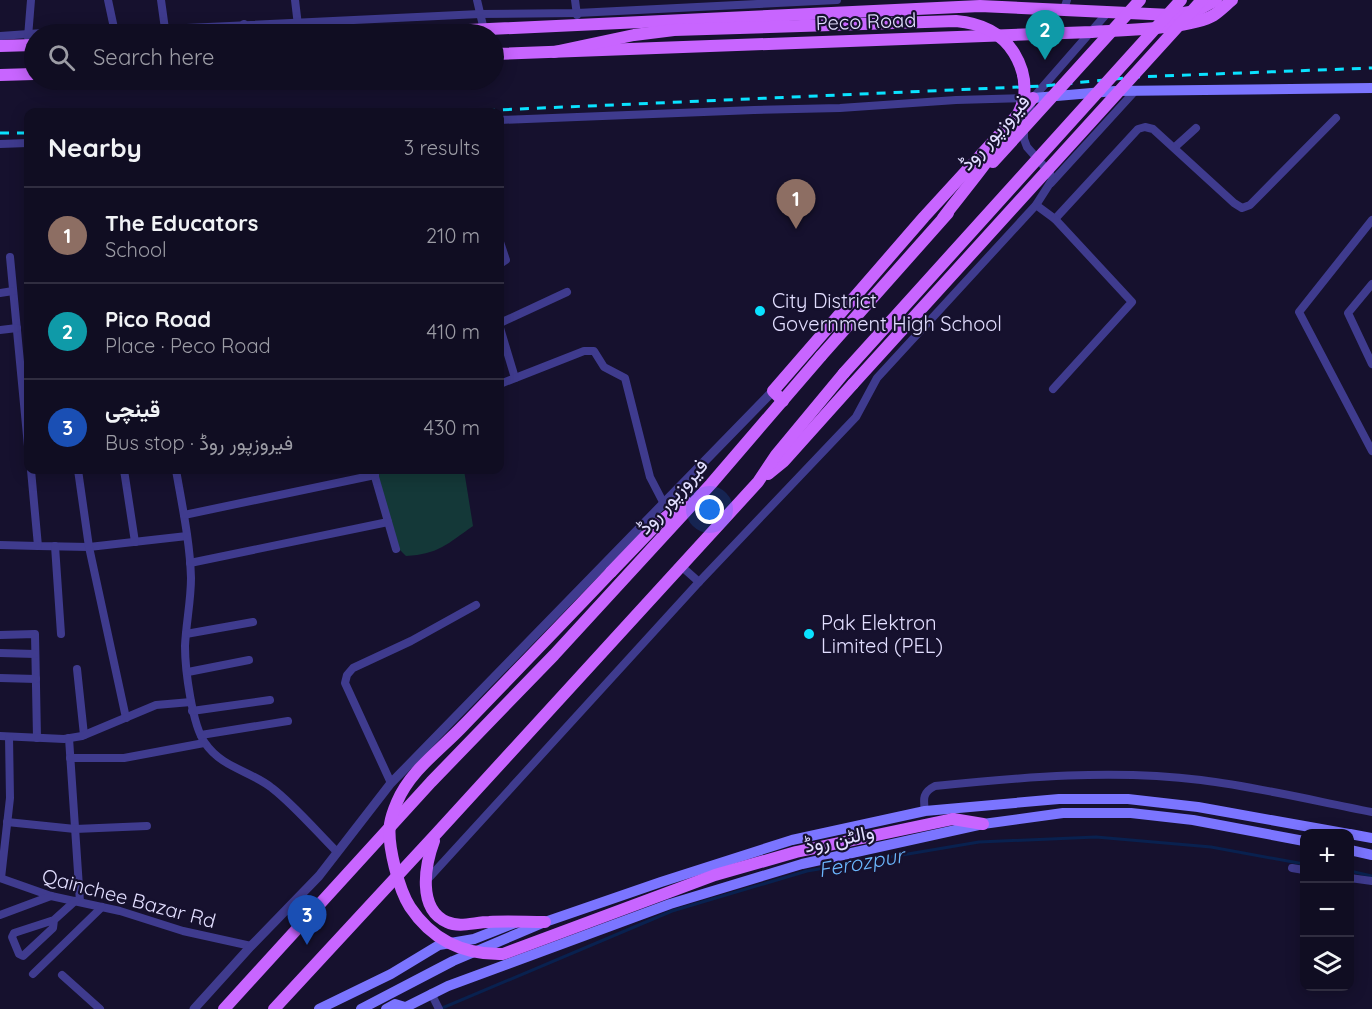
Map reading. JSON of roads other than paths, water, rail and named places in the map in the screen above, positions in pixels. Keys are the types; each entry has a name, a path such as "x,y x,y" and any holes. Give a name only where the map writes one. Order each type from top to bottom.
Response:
{"main road":[{"path":"1065,4 1091,0"},
{"path":"1110,11 1119,0"},
{"name":"فیروزپور روڈ","path":"224,1009 431,782 554,655 711,484 943,218 1140,0"},
{"path":"758,482 776,455 844,373 1181,0"},
{"name":"Peco Road","path":"504,54 1092,32 1182,25 1214,15 1232,0"},
{"path":"274,1009 758,482 784,461 1210,1"},
{"name":"Peco Road","path":"504,28 578,19 759,18 979,3 1065,4 1110,11 1171,15 1185,14 1210,1"},
{"path":"554,52 634,35 674,30 956,21 972,23 987,29 1003,39 1020,63 1024,80 1024,97 1020,111 1009,129 943,218"},
{"path":"0,46 24,42"},
{"path":"0,75 24,74"},
{"path":"783,401 773,391 924,217 1033,98 1135,91 1372,88"},
{"path":"711,484 658,523 453,736 416,771 403,790 390,822 389,835 398,880 405,899 418,919 433,933 454,946 486,954 503,954 715,875 796,852 953,819 983,824"},
{"name":"والٹن روڈ","path":"362,1009 453,961 545,922 792,840 925,811 1059,799 1128,799 1198,807 1321,829"},
{"name":"والٹن روڈ","path":"404,1008 431,993 670,904 802,864 983,824 1063,813 1131,813 1193,820 1300,840"},
{"path":"436,834 429,856 426,895 433,910 445,921 456,924 545,922"},
{"name":"والٹن روڈ","path":"1354,835 1372,838"},
{"path":"1354,851 1372,855"},
{"path":"319,1009 391,974 439,945 482,936 516,922"},
{"path":"386,1009 395,1004 404,1008"}],"street":[{"path":"30,24 31,0"},
{"path":"108,0 113,24"},
{"path":"161,0 164,24"},
{"path":"295,0 297,22"},
{"path":"477,0 482,24"},
{"path":"575,0 578,19"},
{"path":"244,24 480,14 578,19 759,3 837,0"},
{"path":"759,3 759,18"},
{"path":"1051,183 1050,173 1027,147 1024,139 1024,127 1033,98 1110,11"},
{"path":"0,36 24,40"},
{"path":"426,881 699,582 856,417 877,378 1036,205 1051,183 1135,91"},
{"path":"504,120 840,108 956,100 1033,98"},
{"path":"1055,219 1138,129 1145,127 1154,129 1242,208 1250,204 1336,117"},
{"path":"1175,147 1196,128"},
{"path":"0,144 24,143"},
{"path":"1036,205 1055,219 1132,302 1053,388"},
{"path":"1372,220 1299,312 1372,451"},
{"path":"10,257 24,403"},
{"path":"1372,284 1348,313 1372,364"},
{"path":"0,293 13,291"},
{"path":"504,320 567,292"},
{"path":"0,330 17,328"},
{"path":"504,338 514,378"},
{"path":"504,382 584,351 594,351 604,367 624,378 650,477 663,502"},
{"path":"194,1009 319,876 391,783 773,391"},
{"path":"31,474 38,546"},
{"path":"79,474 89,547 126,718"},
{"path":"125,474 135,542"},
{"path":"177,474 190,562 191,579 185,648 193,719 202,739 216,756 242,773 258,778 273,788 337,852"},
{"path":"184,515 365,474"},
{"path":"375,474 396,549"},
{"path":"190,562 388,522"},
{"path":"0,545 89,547 187,536"},
{"path":"55,546 61,634"},
{"path":"681,566 699,582"},
{"path":"391,783 345,683 347,675 353,668 411,641 476,604"},
{"path":"186,634 254,622"},
{"path":"0,635 35,634 37,738"},
{"path":"0,653 35,654"},
{"path":"188,672 249,660"},
{"path":"77,669 84,735"},
{"path":"0,678 36,679"},
{"path":"192,711 270,700"},
{"path":"0,878 10,798 4,737 69,738 84,735 156,705 191,702"},
{"path":"70,758 124,758 288,721"},
{"path":"54,920 53,928 23,956 19,954 12,937 14,933 54,920 78,902 69,738"},
{"path":"925,811 923,798 926,792 935,786 1057,775 1133,775 1201,780 1372,812"},
{"path":"8,822 75,829 147,826"},
{"path":"1292,868 1300,869"},
{"name":"Qainchee Bazar Rd","path":"0,878 51,896 102,907 183,931 251,946"},
{"path":"1354,879 1372,881"},
{"path":"0,915 51,896"},
{"path":"33,974 102,907"},
{"path":"62,975 100,1009"},
{"path":"431,993 439,1009"}],"waterway":[{"name":"Ferozpur","path":"440,1009 672,911 807,871 979,842 1096,837 1211,847 1300,863"},
{"name":"Ferozpur","path":"1354,872 1372,876"}],"railway":[{"path":"504,110 1043,86 1135,77 1372,68"},
{"path":"0,133 24,133"}],"place":[{"name":"Pico Road","path":"1045,60"},
{"name":"The Educators","path":"796,229"},
{"name":"City District Government High School","path":"760,311"},
{"name":"Pak Elektron Limited (PEL)","path":"809,634"},
{"name":"قینچی","path":"307,945"}]}
